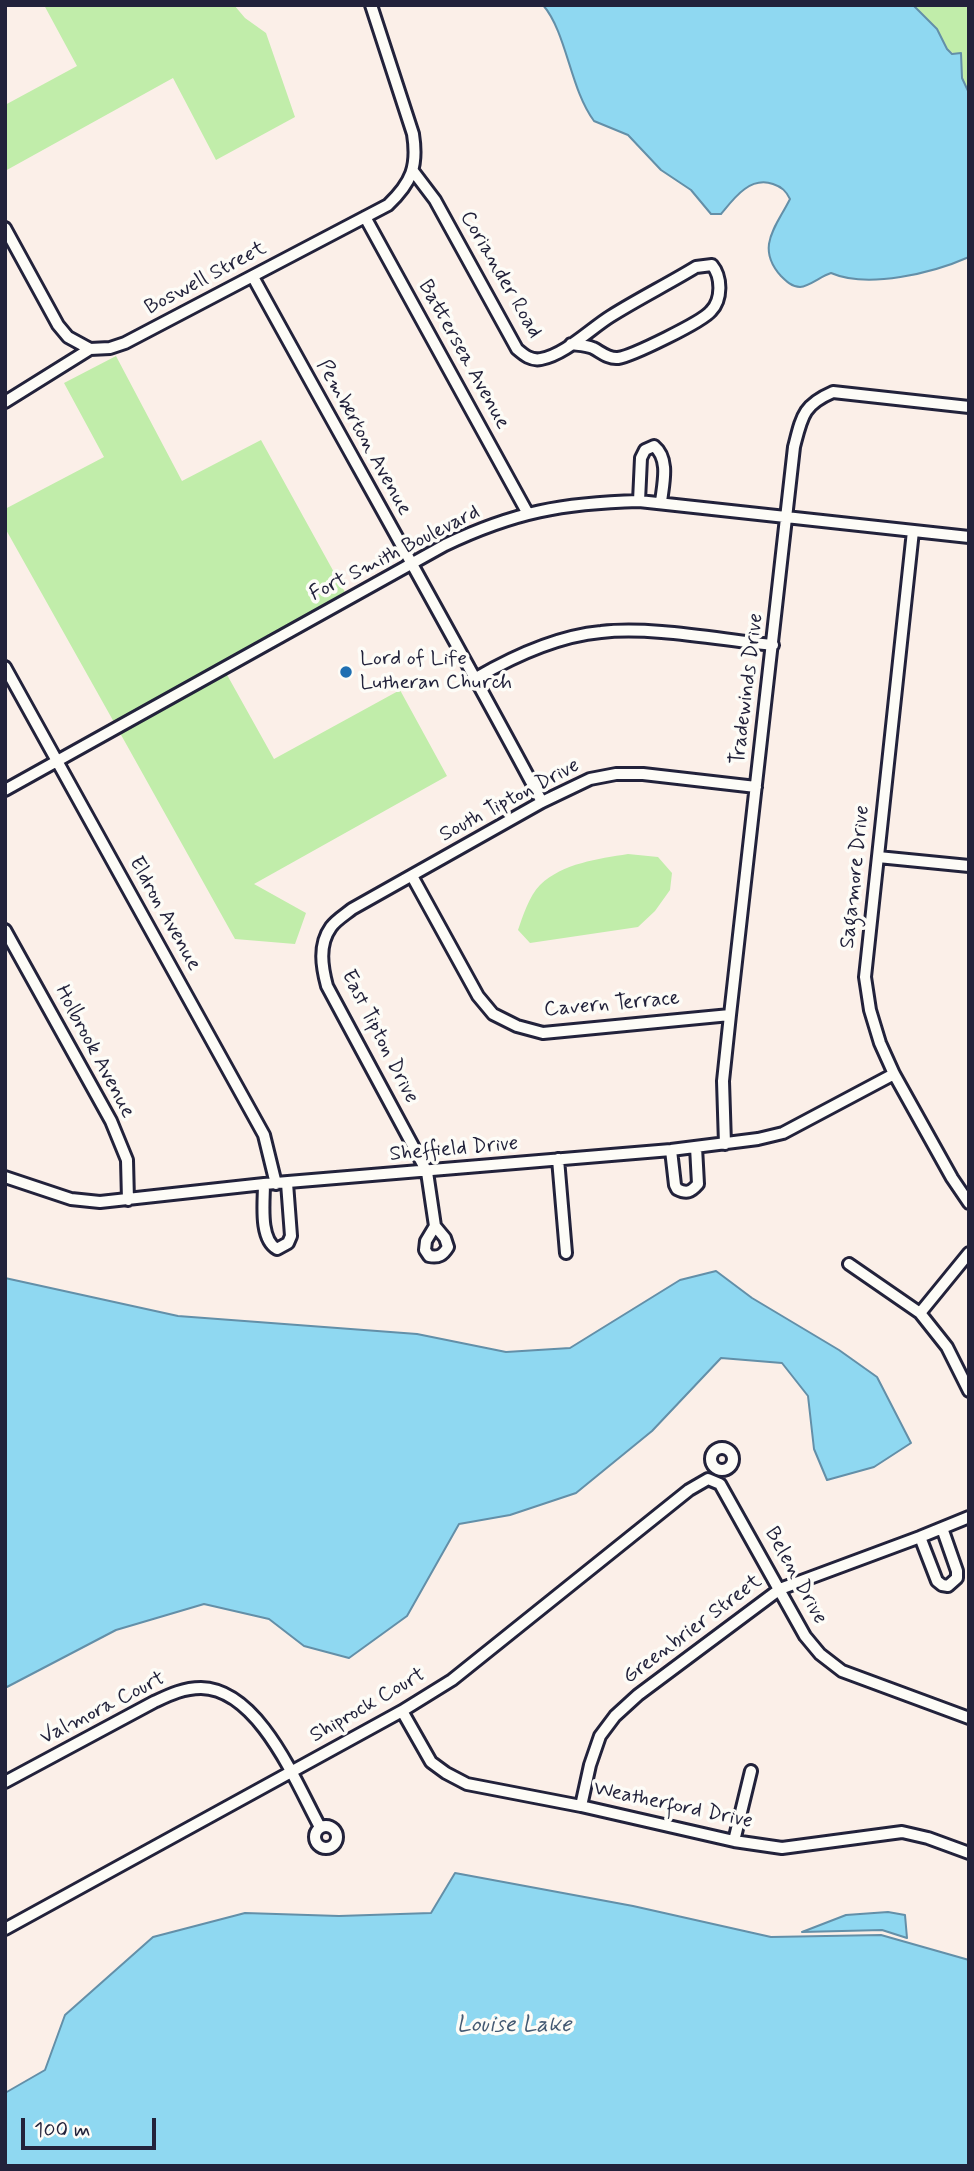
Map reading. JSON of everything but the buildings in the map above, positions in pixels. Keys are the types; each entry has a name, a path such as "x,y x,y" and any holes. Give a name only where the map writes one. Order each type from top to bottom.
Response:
{"street":[{"path":"371,5 413,134 416,154 413,172"},
{"name":"Boswell Street","path":"5,401 90,349 110,348 125,343 388,205 403,191 413,172"},
{"name":"Coriander Road","path":"413,172 435,200 517,349 524,356 538,360 571,344 607,318 696,267 712,265 716,270 720,292 715,304 704,317 687,326 630,355 615,358 594,348 571,344"},
{"name":"Battersea Avenue","path":"365,217 527,512"},
{"path":"5,228 58,325 68,337 90,349"},
{"name":"Pemberton Avenue","path":"253,277 542,802"},
{"name":"Tradewinds Drive","path":"725,1144 723,1081 730,1015 794,447 806,409 817,399 833,392 969,407"},
{"path":"639,501 641,458 645,450 654,446 661,451 664,462 662,502"},
{"name":"Fort Smith Boulevard","path":"5,790 410,564 473,532 527,512 588,502 662,502 969,537"},
{"name":"Sagamore Drive","path":"913,531 865,977 877,1032 894,1074 952,1178 969,1203"},
{"path":"476,678 536,648 600,632 637,631 773,645"},
{"name":"Eldron Avenue","path":"5,667 264,1135 281,1183 291,1236 288,1244 277,1249 269,1244 266,1234 264,1184"},
{"name":"South Tipton Drive","path":"412,876 542,802 590,779 616,774 643,774 756,787"},
{"path":"878,858 969,866"},
{"name":"Cavern Terrace","path":"412,876 478,996 493,1014 517,1026 542,1033 730,1015"},
{"name":"East Tipton Drive","path":"412,876 352,909 331,928 322,949 322,967 327,986 428,1172"},
{"name":"Holbrook Avenue","path":"6,932 111,1121 127,1160 128,1200"},
{"name":"Sheffield Drive","path":"5,1177 71,1199 100,1202 264,1184 428,1172 725,1144 783,1133 894,1074"},
{"path":"671,1150 675,1185 677,1189 686,1192 692,1191 698,1184 696,1147"},
{"path":"558,1159 566,1253"},
{"path":"428,1172 435,1226"},
{"path":"920,1313 969,1253"},
{"path":"849,1264 920,1313 947,1347 969,1391"},
{"name":"Belen Drive","path":"718,1478 805,1636 820,1654 842,1671 969,1718"},
{"name":"Shiprock Court","path":"5,1928 402,1711 452,1680 689,1490 708,1479 718,1478"},
{"name":"Greenbrier Street","path":"581,1806 600,1736 615,1716 638,1695 779,1588 969,1517"},
{"path":"920,1537 937,1581 948,1586 957,1578 957,1571 942,1528"},
{"name":"Valmora Court","path":"5,1782 154,1702 179,1691 203,1688 225,1695 245,1707 260,1721 320,1827"},
{"name":"Weatherford Drive","path":"402,1711 431,1762 467,1784 581,1806 734,1841 782,1848 902,1832 969,1853"},
{"path":"734,1841 751,1771"}],"green space":[{"path":"44,5 234,5 245,18 266,33 295,117 216,160 173,78 5,171 5,105 77,66"},
{"path":"913,5 969,5 969,93 962,78 962,59 947,49 937,29"},
{"path":"116,356 182,481 261,440 346,594 115,724 5,528 5,509 104,457 64,383"},
{"path":"226,673 274,759 400,690 447,776 254,884 306,913 295,944 235,939 120,733"},
{"path":"628,854 658,857 672,873 670,890 655,911 638,927 530,943 518,930 533,895 549,878 581,863"}],"water":[{"path":"543,5 913,5 937,29 952,54 961,53 962,78 969,93 969,257 900,277 863,280 831,273 804,286 792,285 773,266 769,256 770,237 790,199 785,192 773,184 757,183 743,190 721,214 711,214 691,190 661,170 628,135 594,121 579,93 558,30"},
{"path":"716,1271 752,1298 839,1350 877,1377 911,1443 874,1467 827,1480 814,1449 808,1396 782,1363 721,1358 652,1431 576,1493 510,1515 459,1524 407,1616 349,1658 304,1646 269,1619 204,1604 116,1630 5,1688 5,1278 178,1316 417,1334 506,1352 570,1348 680,1280"},
{"name":"Louise Lake","path":"455,1873 633,1906 771,1937 881,1935 969,1960 969,2166 5,2166 5,2093 45,2070 65,2015 153,1937 245,1913 339,1916 431,1913"},
{"path":"888,1912 905,1915 907,1938 882,1930 802,1932 846,1915"}],"place":[{"name":"Lord of Life Lutheran Church","path":"346,672"}]}
